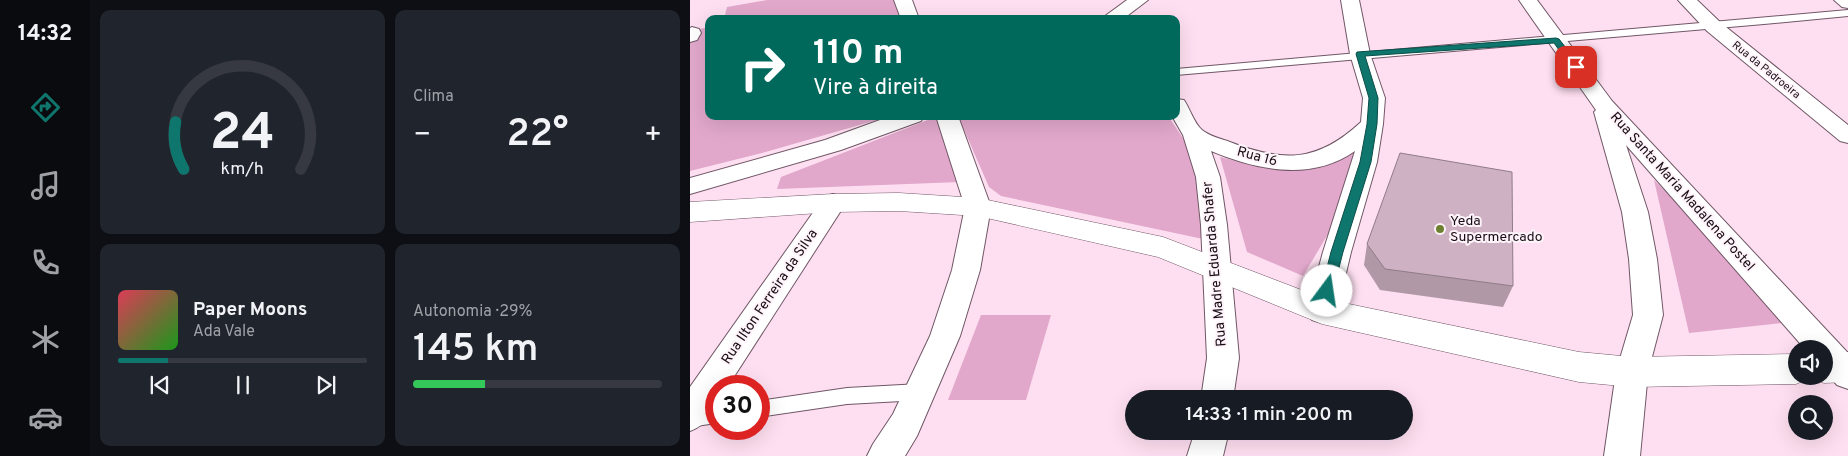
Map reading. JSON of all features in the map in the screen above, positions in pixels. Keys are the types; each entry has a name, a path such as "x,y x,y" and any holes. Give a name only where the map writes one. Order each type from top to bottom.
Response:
{"street":[{"path":"903,0 909,15"},
{"path":"1116,15 1138,0"},
{"path":"1322,311 1337,252 1365,162 1372,124 1374,98 1360,54 1350,0"},
{"name":"Rua Santa Maria Madalena Postel","path":"1528,0 1604,106 1840,370"},
{"name":"Rua da Padroeira","path":"1687,0 1714,27 1848,136"},
{"path":"1843,0 1848,3"},
{"path":"1604,106 1635,212 1643,259 1648,315 1632,372 1622,456"},
{"name":"Rua Madre Eduarda Shafer","path":"1180,112 1194,135 1208,176 1214,225 1223,358 1218,390"},
{"path":"690,186 832,145 902,120"},
{"path":"884,456 905,425 945,336 966,270 978,207 948,120"},
{"name":"Rua 16","path":"1194,135 1251,159 1284,164 1319,160 1344,148 1372,124"},
{"path":"690,212 833,203 899,202 978,207 1164,248 1322,311 1579,367 1632,372 1788,369"},
{"name":"Rua Ilton Ferreira da Silva","path":"690,415 833,203"},
{"path":"1205,456 1209,440"}],"lane":[{"path":"1180,72 1360,54 1714,27 1848,13"},
{"path":"770,407 847,396 920,392"},
{"path":"690,419 705,417"}],"shaded area":[{"path":"767,0 899,0 905,15 725,15 727,7"},
{"path":"705,28 705,120 877,120 762,153 690,171 690,31"},
{"path":"928,120 939,120 960,182 777,189 781,177"},
{"path":"960,120 1171,120 1185,141 1204,196 1203,239 1001,196 989,187"},
{"path":"1361,147 1337,219 1303,276 1247,252 1220,157 1271,169 1295,169"},
{"path":"1654,180 1800,321 1689,333"},
{"path":"981,315 1051,315 1026,400 948,400"}],"building":[{"name":"Yeda Supermercado","path":"1400,153 1512,172 1513,286 1385,269 1367,244"}],"place":[{"name":"Yeda Supermercado","path":"1440,229"}],"route":[{"path":"1327,291 1365,162 1372,124 1374,98 1360,54 1556,40 1576,67"}]}
